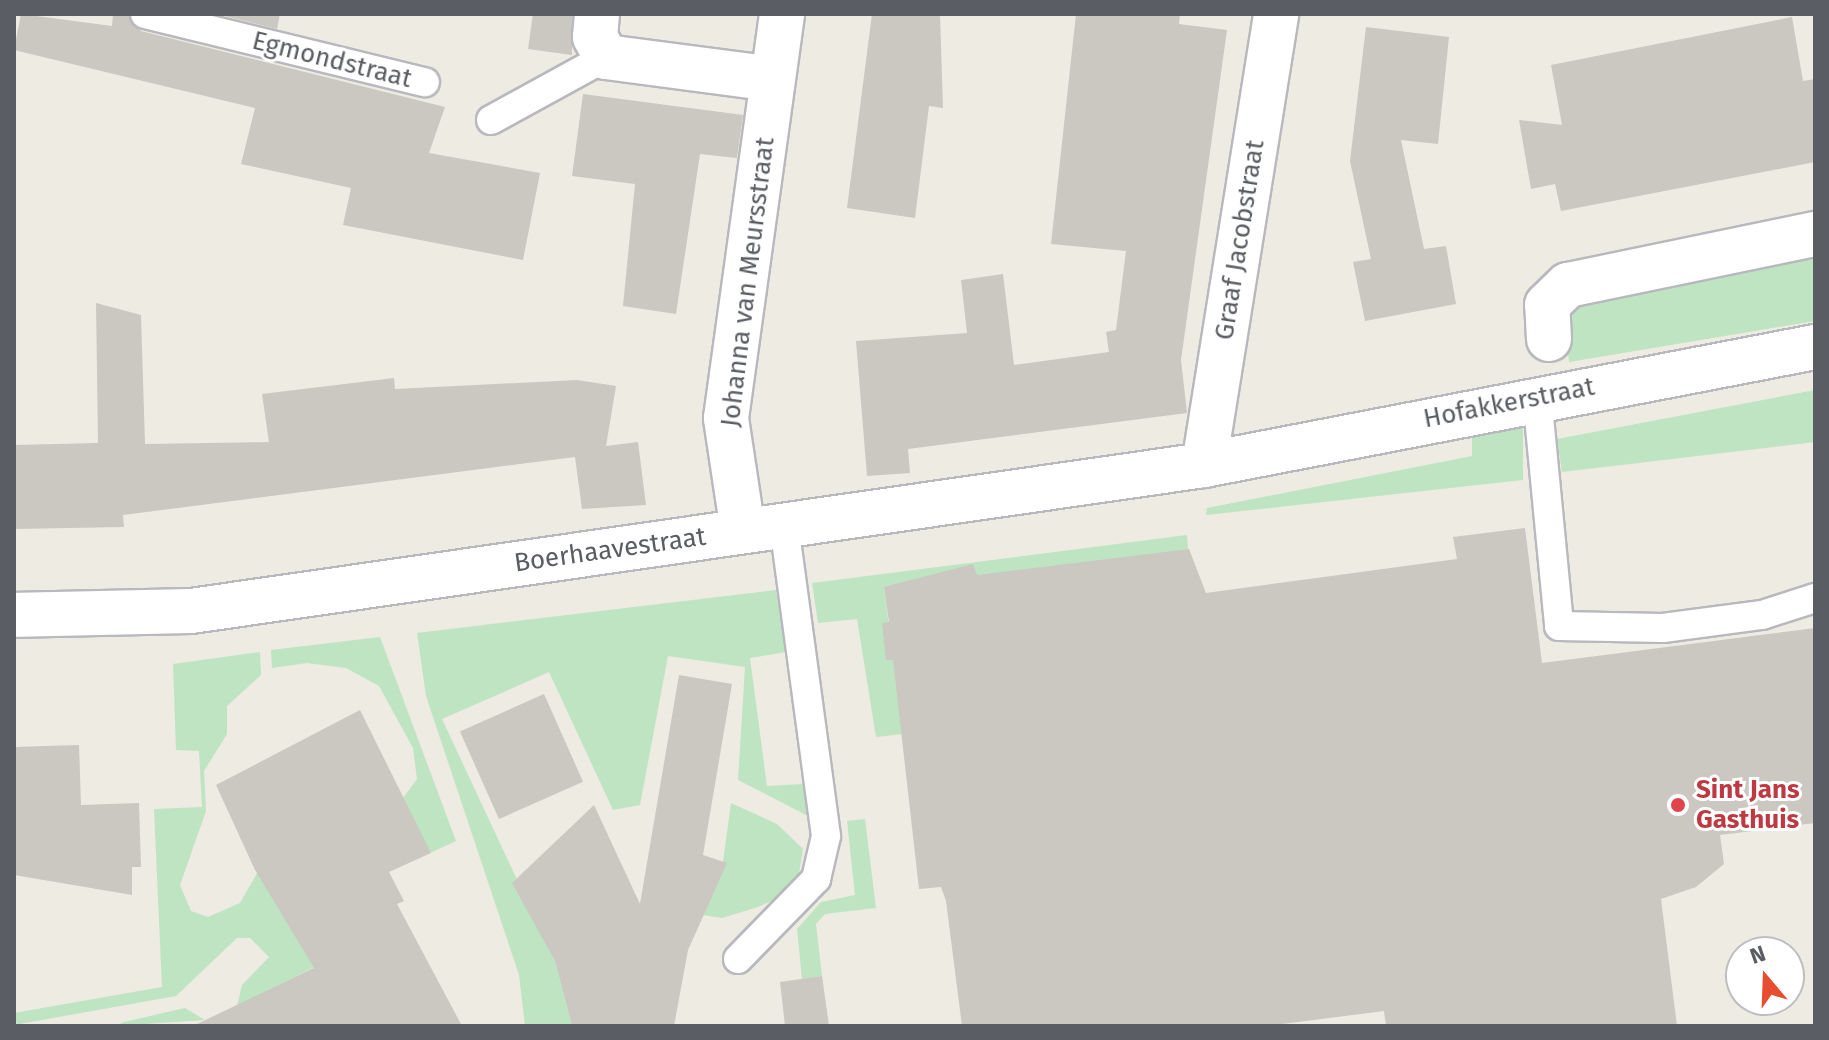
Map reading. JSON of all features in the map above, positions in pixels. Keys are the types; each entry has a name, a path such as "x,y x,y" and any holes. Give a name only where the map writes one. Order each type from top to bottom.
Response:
{"street":[{"path":"597,14 595,37 606,57 773,79"},
{"name":"Johanna van Meursstraat","path":"764,528 726,418 782,14"},
{"name":"Graaf Jacobstraat","path":"1204,465 1276,14"},
{"path":"1549,339 1547,305 1568,285 1815,234"},
{"name":"Hofakkerstraat","path":"1204,465 1537,396 1815,347"},
{"name":"Boerhaavestraat","path":"14,615 191,611 1204,465"}],"lane":[{"name":"Egmondstraat","path":"145,14 425,82"},
{"path":"491,120 606,57"},
{"path":"1537,396 1559,626 1663,628 1762,615 1815,598"},
{"path":"738,959 816,879 826,836 764,528"}],"green space":[{"path":"1815,251 1815,321 1569,362 1563,313 1576,297"},
{"path":"1815,390 1815,442 1562,472 1557,439"},
{"path":"1523,425 1523,480 1206,515 1207,508 1472,456 1472,436"},
{"path":"1187,535 1188,550 884,587 903,734 876,737 857,619 818,623 812,583"},
{"path":"776,590 786,652 750,658 767,786 803,784 808,816 738,780 745,667 668,656 640,805 613,810 549,672 442,719 555,961 572,1026 525,1026 519,975 426,696 417,633"},
{"path":"380,637 456,841 430,853 403,798 417,779 413,748 379,686 346,668 307,663 272,668 271,650"},
{"path":"260,652 261,675 227,706 227,734 204,771 206,811 180,885 191,911 208,917 240,903 260,868 327,961 237,1006 242,985 269,957 250,938 237,938 176,996 14,1025 14,1013 162,987 154,809 202,807 199,751 176,750 173,664"},
{"path":"731,803 777,824 803,849 799,874 784,895 758,907 722,918 702,915 723,862"},
{"path":"865,819 876,908 825,914 816,924 822,976 802,979 797,929 821,902 855,895 847,821"},
{"path":"185,1008 205,1020 114,1026 124,1022"}],"building":[{"path":"21,14 112,26 113,14 128,14 141,31 445,107 429,153 540,173 523,260 343,225 351,188 241,164 255,108 14,50"},
{"path":"217,14 280,14 277,29"},
{"path":"533,14 572,14 572,55 528,49"},
{"path":"872,14 940,14 943,108 929,106 915,218 847,208"},
{"path":"1076,14 1180,14 1179,24 1227,30 1181,360 1187,413 908,449 910,473 867,476 856,341 967,333 961,280 1003,274 1014,365 1109,352 1106,332 1116,330 1126,251 1051,244"},
{"path":"1792,17 1803,81 1815,79 1815,162 1561,211 1555,184 1531,189 1519,120 1562,125 1551,65"},
{"path":"1366,27 1449,37 1438,144 1401,140 1424,249 1446,246 1456,304 1365,321 1353,262 1371,259 1350,161"},
{"path":"583,94 743,115 737,158 700,154 676,314 623,306 635,184 572,176"},
{"path":"96,303 141,315 145,444 269,442 262,394 394,378 395,389 577,380 616,386 606,446 638,442 646,505 582,509 575,457 123,515 124,527 14,529 14,445 98,443"},
{"path":"1525,528 1542,663 1815,628 1815,823 1720,835 1724,864 1696,887 1661,899 1677,1026 1386,1026 1384,1011 1267,1026 962,1026 946,901 941,887 919,889 893,660 886,660 882,623 889,622 884,587 973,564 977,575 1189,549 1206,593 1457,559 1453,537"},
{"path":"679,675 732,684 703,855 727,863 688,950 674,1026 572,1026 555,961 512,883 594,805 640,904"},
{"path":"544,694 583,782 499,819 460,731"},
{"path":"360,710 431,853 389,872 404,901 397,904 462,1026 193,1026 314,968 255,870 216,785"},
{"path":"79,745 81,805 139,803 141,867 132,867 132,895 14,875 14,747"},
{"path":"822,976 829,1026 785,1026 780,982"}],"place":[{"name":"Sint Jans Gasthuis","path":"1678,805"}]}
